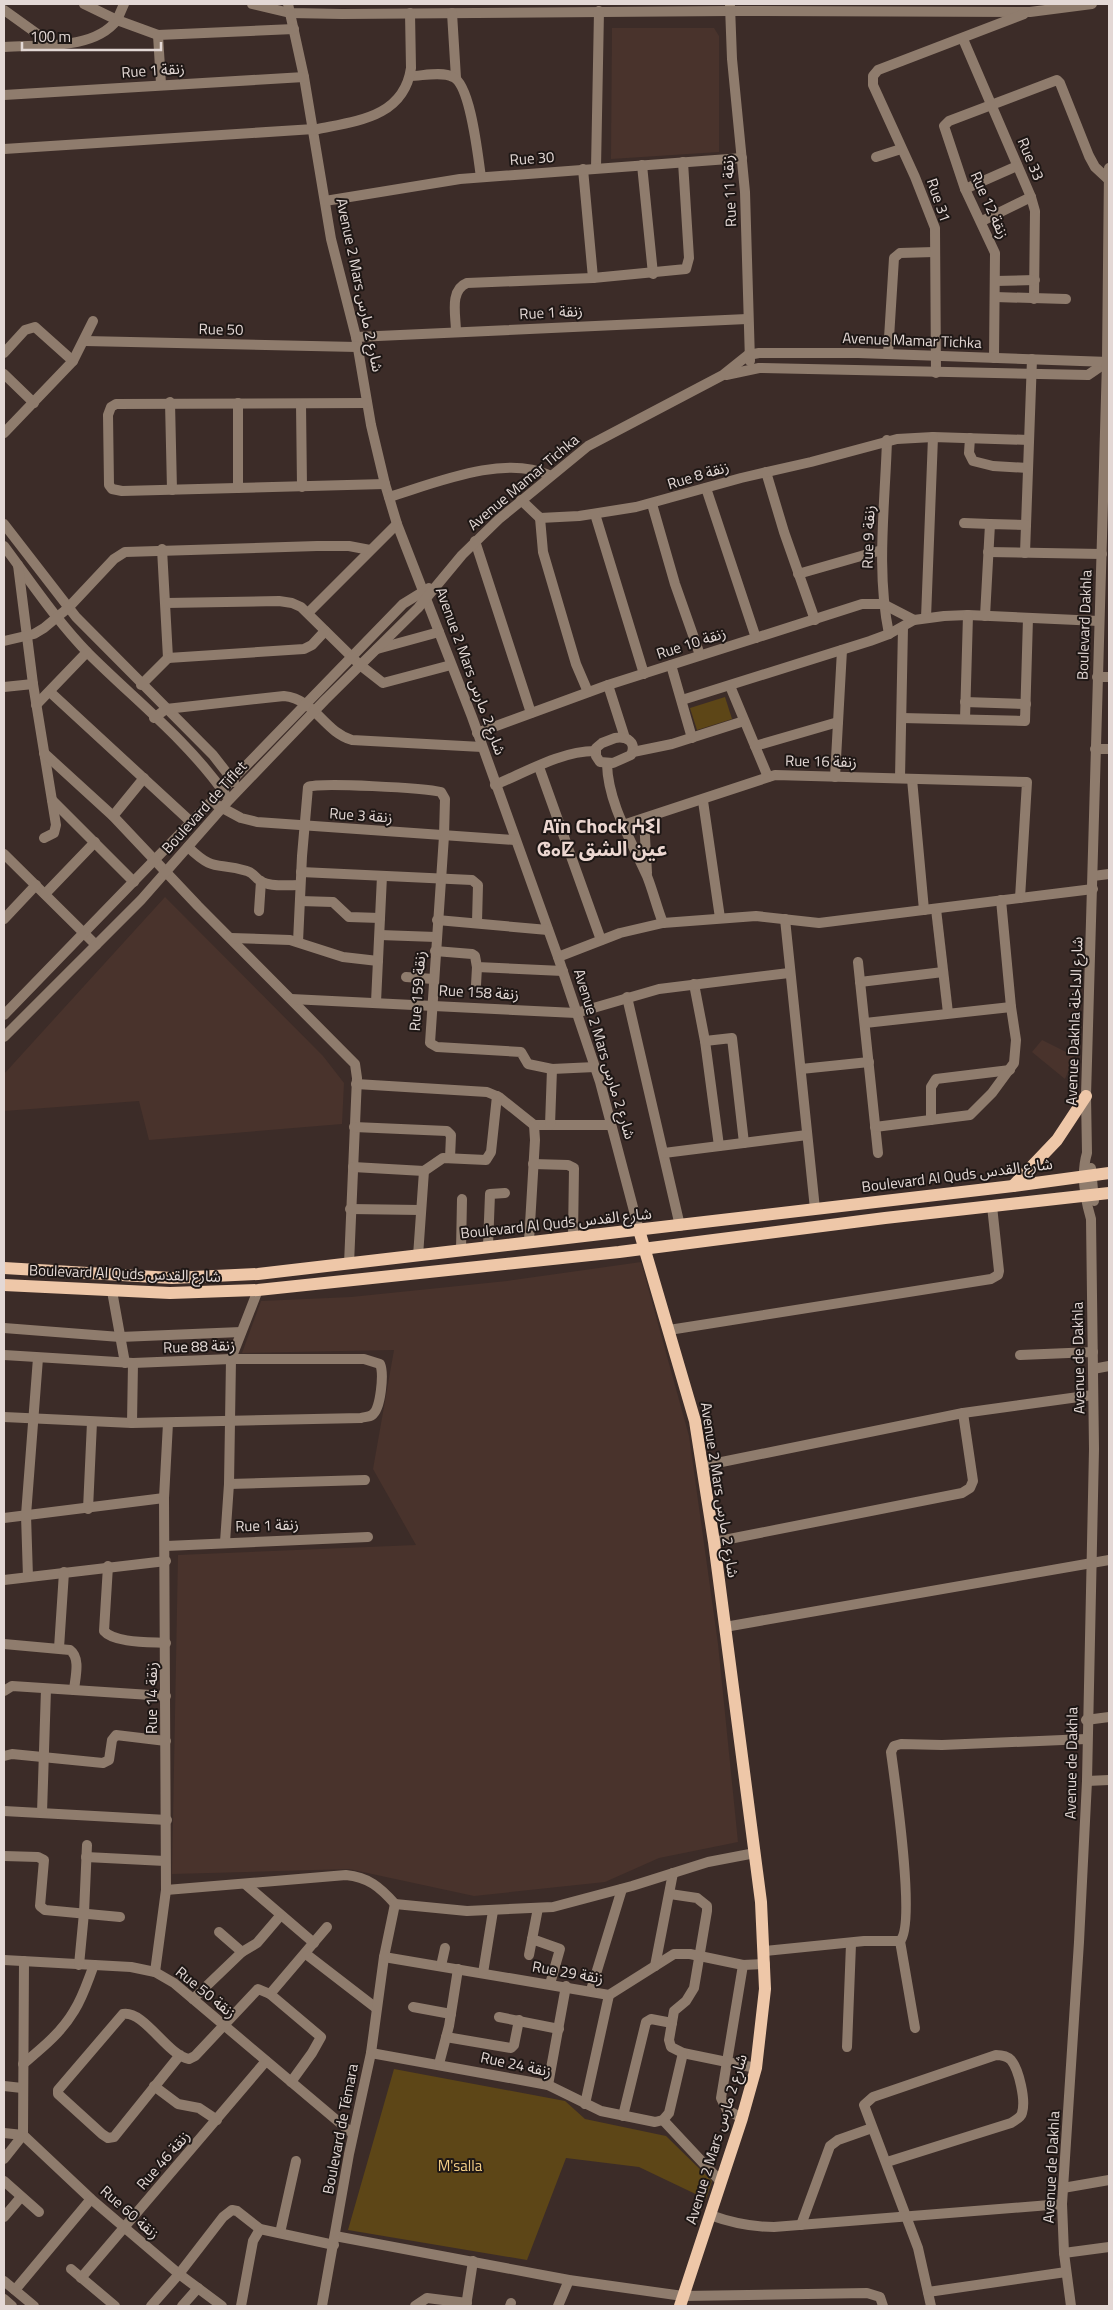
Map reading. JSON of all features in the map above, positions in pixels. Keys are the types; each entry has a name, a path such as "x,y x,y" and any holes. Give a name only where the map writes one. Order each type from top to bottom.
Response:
{"main road":[{"path":"1013,1186 1057,1140 1086,1096"},
{"name":"Boulevard Al Quds شارع القدس","path":"4,1268 192,1278 258,1274 529,1241 680,1226 1109,1173"},
{"name":"Boulevard Al Quds شارع القدس","path":"4,1285 170,1293 258,1290 643,1249 1109,1193"},
{"name":"Avenue 2 Mars شارع 2 مارس","path":"638,1230 695,1421 714,1542 755,1853 765,1958 764,2015 756,2068 742,2118 681,2301"}],"street":[{"path":"84,4 117,20 158,35 294,29"},
{"path":"4,46 89,40 107,31 117,20 124,4"},
{"path":"252,4 289,8 410,13 599,11 730,7 953,8 1030,12"},
{"path":"963,39 1030,12 1058,6 1092,4"},
{"name":"Rue 11 زنقة","path":"730,7 732,59 742,158 748,355 751,369"},
{"name":"Avenue 2 Mars شارع 2 مارس","path":"289,8 316,129 331,238 356,342 385,484 397,524 477,733 563,971 595,1067 638,1230"},
{"path":"4,10 50,43"},
{"path":"596,168 599,11"},
{"path":"4,148 316,129 369,119 379,115 398,97 410,76 410,13"},
{"path":"452,13 456,78 463,91 469,111 481,177"},
{"path":"158,35 161,84"},
{"name":"Rue 31","path":"936,373 934,228 873,85 873,76 878,70 963,39"},
{"name":"Rue 33","path":"963,39 1031,197 1035,211 1034,300"},
{"path":"410,76 448,75 456,78"},
{"name":"Rue 1 زنقة","path":"4,95 161,84 304,77"},
{"path":"991,103 1057,80 1060,83 1089,156 1095,167 1109,180"},
{"name":"Rue 12 زنقة","path":"991,103 949,121 944,126 965,189 982,221 995,253 994,358"},
{"path":"876,157 901,149"},
{"name":"Rue 30","path":"325,201 424,183 481,177 742,158"},
{"path":"456,332 456,294 463,285 653,274 680,271 687,267 689,258 683,162"},
{"path":"642,165 653,274"},
{"path":"965,189 1017,166"},
{"path":"1108,362 1109,168"},
{"path":"583,169 593,278"},
{"path":"982,221 1031,197"},
{"path":"888,354 894,258 900,253 934,252"},
{"path":"995,281 1035,280"},
{"path":"995,297 1034,300 1066,299"},
{"name":"Rue 1 زنقة","path":"356,342 456,332 747,319"},
{"path":"4,433 73,361 85,341 93,320"},
{"path":"4,353 30,327 40,330 73,361"},
{"name":"Rue 50","path":"85,341 356,342"},
{"name":"Avenue Mamar Tichka","path":"425,594 435,586 475,541 549,475 578,453 605,436 723,375 748,355 769,352 888,354 1108,362"},
{"path":"1025,553 1032,359"},
{"name":"Avenue Mamar Tichka","path":"723,375 751,369 1088,375 1108,362"},
{"name":"Boulevard Dakhla","path":"1093,889 1097,677 1108,362"},
{"path":"4,374 34,403"},
{"path":"367,403 128,402 116,404 111,407 108,423 110,488 122,491 385,484"},
{"path":"170,402 172,490"},
{"path":"238,403 238,488"},
{"path":"300,404 302,487"},
{"path":"926,618 933,437"},
{"name":"Rue 8 زنقة","path":"540,518 595,514 652,504 887,440 933,437 1029,440"},
{"path":"970,438 969,453 973,461 993,466 1028,468"},
{"name":"Rue 9 زنقة","path":"887,440 882,550 883,604 889,634"},
{"path":"389,497 500,468 526,468 549,475"},
{"path":"766,472 798,574 815,620"},
{"path":"706,488 756,638"},
{"path":"520,500 540,518 543,552 576,664 588,692"},
{"path":"652,504 674,579 700,655"},
{"path":"595,514 644,674"},
{"path":"964,523 1026,525"},
{"path":"4,524 68,608 141,685 212,755 239,790"},
{"path":"308,613 397,524"},
{"path":"985,616 990,524"},
{"path":"475,541 531,713"},
{"path":"4,546 57,618 87,652 154,718 194,754 229,800"},
{"path":"4,641 26,636 44,628 68,608 119,554 162,549 330,546 370,550"},
{"path":"162,549 168,658"},
{"path":"798,574 882,550"},
{"path":"988,552 1102,554"},
{"path":"18,564 26,636 52,800 55,831 44,838"},
{"name":"Boulevard de Tiflet","path":"4,1037 166,873 229,800 376,649 425,594"},
{"name":"Boulevard de Tiflet","path":"4,1015 155,861 190,821 403,604 425,594"},
{"path":"166,603 279,601 292,603 308,613 351,657 379,681 385,683 451,665"},
{"name":"Rue 10 زنقة","path":"477,733 608,685 700,655 862,604 883,604"},
{"path":"883,604 914,620"},
{"path":"965,719 968,615"},
{"path":"682,700 889,634 914,620 968,615 1099,621"},
{"path":"902,718 1025,721 1028,618"},
{"path":"900,778 903,627"},
{"path":"141,685 168,658 302,649 312,645 325,631"},
{"path":"376,649 439,632"},
{"path":"835,776 842,650"},
{"path":"36,705 87,652"},
{"path":"671,665 692,738"},
{"path":"1097,677 1109,677"},
{"path":"4,687 33,684"},
{"path":"608,685 625,738 632,744 633,752"},
{"path":"730,686 768,777"},
{"path":"50,692 190,821"},
{"path":"154,718 166,709 284,696 295,697 307,703 341,735 352,740 482,747"},
{"path":"965,702 1026,704"},
{"path":"595,751 598,759 607,764 623,761 633,752 692,738 744,721"},
{"name":"Rue 16 زنقة","path":"755,746 838,722"},
{"path":"495,785 573,753 595,751 602,743 625,738"},
{"path":"1095,749 1109,749"},
{"path":"44,753 113,816 166,873 353,1061 357,1072 349,1264"},
{"path":"607,764 608,782 623,825 647,877 663,923"},
{"path":"539,767 601,940"},
{"name":"Rue 16 زنقة","path":"623,825 702,801 768,777 835,776 1027,782 1020,898"},
{"path":"113,816 144,778"},
{"path":"912,778 924,910"},
{"name":"Rue 159 زنقة","path":"305,827 306,792 312,786 346,785 435,791 444,796 444,836 429,1038 433,1046 515,1051 523,1054 529,1065 552,1069 595,1067"},
{"path":"52,800 134,882"},
{"name":"Rue 3 زنقة","path":"210,801 248,821 305,827 515,840"},
{"path":"702,801 720,918"},
{"path":"644,819 647,877"},
{"path":"298,942 305,827"},
{"path":"45,894 95,842"},
{"path":"188,847 210,865 249,871 261,881 276,885 300,885"},
{"path":"4,854 85,932 96,945"},
{"path":"301,872 440,878 476,882 477,922"},
{"path":"1093,876 1109,874"},
{"path":"376,1002 382,876"},
{"path":"259,911 261,881"},
{"path":"5,916 36,886"},
{"path":"558,957 601,940 663,923 756,916 820,923 1093,889"},
{"name":"Avenue Dakhla شارع الداخلة","path":"1089,1176 1086,1096 1093,889"},
{"path":"876,1127 970,1115 992,1093 1010,1070 1017,1054 1000,900"},
{"path":"300,901 333,902 349,917 380,918"},
{"path":"936,909 948,1013"},
{"path":"785,919 815,1209"},
{"path":"437,920 477,922 548,930"},
{"path":"380,935 436,937"},
{"path":"231,938 298,942 343,957 378,961"},
{"path":"435,950 472,954 475,956 476,985"},
{"path":"858,962 878,1152"},
{"path":"476,967 563,971"},
{"path":"576,1013 653,990 789,972"},
{"path":"860,982 943,972"},
{"path":"406,977 433,979"},
{"path":"694,984 705,1041 719,1146"},
{"path":"627,997 680,1226"},
{"name":"Rue 158 زنقة","path":"291,999 576,1013"},
{"path":"865,1023 1011,1007"},
{"path":"705,1041 732,1038 744,1143"},
{"path":"801,1069 868,1062"},
{"path":"550,1125 552,1069"},
{"path":"931,1120 931,1087 936,1080 1010,1070"},
{"path":"356,1084 483,1092 497,1096 534,1125 611,1125"},
{"path":"353,1168 424,1171 437,1161 450,1158 482,1160 489,1157 497,1096"},
{"path":"529,1241 536,1140 534,1125"},
{"path":"354,1127 447,1131 451,1135 450,1158"},
{"path":"664,1153 807,1135"},
{"path":"533,1164 568,1165 574,1168 573,1237"},
{"path":"418,1256 424,1171"},
{"name":"Avenue de Dakhla","path":"1071,2306 1064,2253 1062,2204 1080,1942 1087,1781 1086,1720 1092,1564 1093,1352 1091,1219 1094,1212 1090,1195 1089,1176"},
{"path":"488,1246 490,1194 505,1192"},
{"path":"461,1250 462,1199"},
{"path":"669,1330 991,1279 999,1271 992,1206"},
{"path":"350,1209 420,1210"},
{"path":"112,1290 120,1337 129,1363 132,1423"},
{"path":"225,1542 230,1484 231,1359 258,1290"},
{"path":"4,1328 120,1337 241,1332"},
{"path":"1020,1355 1093,1352"},
{"name":"Rue 88 زنقة","path":"4,1355 129,1363 231,1359 370,1359 380,1364 382,1377 377,1407 371,1416 229,1422"},
{"path":"28,1577 26,1515 38,1358"},
{"path":"1093,1369 1109,1366"},
{"path":"702,1466 963,1413 1093,1396"},
{"path":"714,1542 962,1493 970,1488 973,1481 963,1413"},
{"path":"4,1417 132,1423 229,1422"},
{"path":"88,1509 92,1422"},
{"name":"Rue 14 زنقة","path":"155,1972 166,1890 166,1546 164,1498 168,1422"},
{"path":"230,1484 365,1480"},
{"path":"4,1518 164,1498"},
{"name":"Rue 1 زنقة","path":"166,1546 368,1537"},
{"path":"724,1627 1109,1560"},
{"path":"4,1580 108,1566 166,1561"},
{"path":"108,1566 104,1631 110,1636 121,1639 166,1643"},
{"path":"59,1648 64,1572"},
{"path":"4,1644 66,1648 75,1654 74,1690"},
{"path":"4,1691 12,1686 166,1696"},
{"path":"42,1813 46,1689"},
{"path":"1086,1720 1109,1717"},
{"path":"4,1756 12,1754 103,1763 109,1760 112,1740 116,1735 166,1740"},
{"path":"915,2028 900,1941 904,1937 906,1923 906,1888 891,1752 894,1746 901,1744 942,1745 1086,1739"},
{"path":"1087,1781 1109,1780"},
{"path":"4,1811 167,1820"},
{"path":"79,1965 84,1913 87,1845"},
{"path":"166,1890 359,1876 377,1885 394,1904 467,1912 493,1911 538,1908 622,1889 708,1862 755,1853"},
{"path":"4,1856 38,1857 44,1860 40,1906 42,1909 50,1912 120,1917"},
{"path":"86,1857 165,1861"},
{"path":"654,1966 673,1873"},
{"path":"245,1884 280,1916 314,1943"},
{"path":"591,1990 622,1889"},
{"path":"670,1894 698,1898 705,1902 707,1906 694,1988 686,2001 674,2011 670,2044 675,2050 683,2053 756,2068"},
{"name":"Boulevard de Témara","path":"322,2306 353,2134 371,2053 384,1956 394,1904"},
{"path":"529,1955 538,1908"},
{"path":"483,1973 493,1911"},
{"path":"193,1999 242,1952 257,1943 280,1916"},
{"path":"270,1994 306,1954 327,1927"},
{"path":"219,1932 242,1952"},
{"path":"532,1939 560,1949 550,1984"},
{"name":"Rue 29 زنقة","path":"384,1956 591,1990 609,1995 674,1954 700,1956 743,1965 765,1958 851,1944 900,1941"},
{"path":"847,2047 851,1944"},
{"path":"441,1966 445,1948"},
{"path":"306,1954 376,2008"},
{"name":"Rue 50 زنقة","path":"4,1960 131,1967 155,1972 170,1980 353,2134"},
{"path":"4,2159 23,2135 24,1961"},
{"path":"23,2064 47,2044 68,2020 81,2000 94,1965"},
{"path":"742,2118 727,2110 721,2098 743,1965"},
{"path":"438,2064 451,2014 458,1969"},
{"path":"548,2085 560,2030 566,1986"},
{"path":"180,2055 117,2136 111,2138 102,2134 58,2094 58,2090 125,2014 134,2016 180,2055 189,2058 195,2056 258,1989 270,1994 321,2037 291,2082"},
{"path":"585,2104 609,1995"},
{"path":"413,2008 451,2014"},
{"path":"499,2017 560,2030"},
{"path":"623,2116 645,2024 649,2019 672,2023"},
{"path":"446,2037 511,2048 514,2045 519,2020"},
{"name":"Rue 24 زنقة","path":"371,2053 548,2085 585,2104 623,2116 655,2122 663,2120"},
{"path":"683,2053 671,2107 663,2120 721,2182"},
{"path":"887,2162 1011,2123 1022,2114 1023,2106 1016,2069 1008,2057 996,2055 873,2097 866,2101 864,2107 887,2162 918,2248 931,2306"},
{"name":"Rue 46 زنقة","path":"81,2278 266,2061"},
{"path":"4,2086 22,2088"},
{"path":"154,2086 178,2104 199,2108 217,2120"},
{"path":"801,2225 830,2146 838,2140 872,2128"},
{"path":"4,2133 23,2135"},
{"name":"Rue 60 زنقة","path":"23,2135 91,2199 179,2274 222,2306"},
{"path":"280,2233 296,2161"},
{"path":"1063,2188 1109,2180"},
{"path":"4,2181 39,2212"},
{"path":"4,2217 22,2197"},
{"path":"15,2290 91,2199"},
{"path":"710,2215 752,2227 801,2225 1062,2204"},
{"path":"151,2306 179,2274 223,2217 234,2210 260,2229 473,2260 681,2301 867,2293 880,2297 883,2306"},
{"path":"241,2306 253,2241 260,2229"},
{"path":"1064,2253 1109,2247"},
{"path":"415,2306 427,2298 467,2304 473,2260"},
{"path":"71,2269 116,2306"},
{"path":"928,2292 1066,2272"},
{"path":"558,2306 569,2280"},
{"path":"4,2281 34,2306"},
{"path":"182,2306 198,2288"},
{"path":"4,2299 12,2306"}],"shaded area":[{"path":"612,28 714,28 719,36 719,152 611,159"},
{"path":"165,897 323,1056 344,1083 342,1124 149,1140 139,1101 4,1111 4,1074"},
{"path":"1042,1040 1074,1056 1065,1079 1032,1052"},
{"path":"641,1262 689,1436 718,1644 738,1842 659,1858 605,1882 474,1896 349,1869 172,1874 178,1555 416,1545 373,1469 394,1350 242,1353 261,1301 351,1297 507,1281"}],"green space":[{"path":"725,697 732,719 697,730 690,708"},
{"name":"M'salla","path":"394,2069 565,2101 585,2119 666,2136 712,2181 706,2199 639,2167 566,2158 527,2260 348,2230"}],"district":[{"name":"Aïn Chock ⵄⵉⵏ ⵛⴰⵇ عين الشق","path":"602,836"}]}
